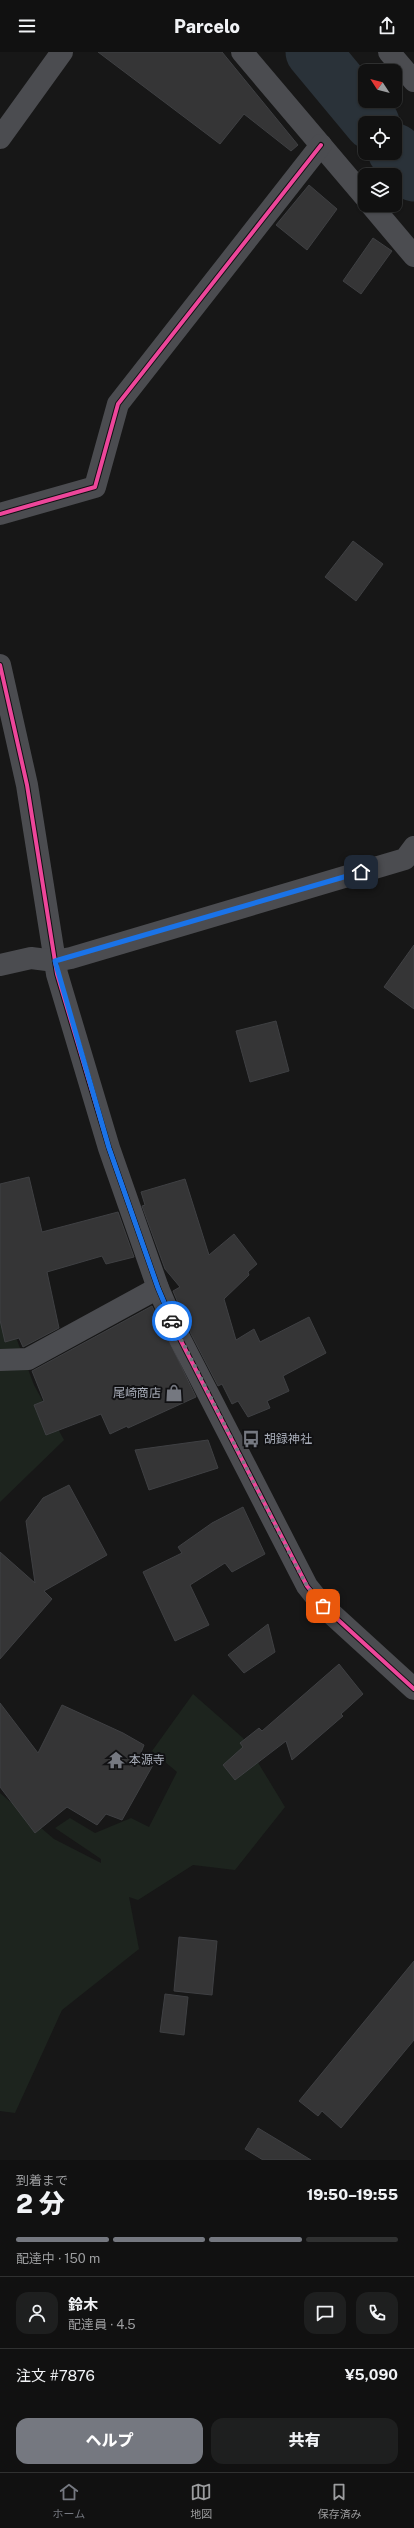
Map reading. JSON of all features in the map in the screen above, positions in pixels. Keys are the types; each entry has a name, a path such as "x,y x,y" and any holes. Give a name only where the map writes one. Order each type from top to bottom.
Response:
{"street":[{"path":"0,138 62,52"},
{"path":"242,52 358,189"},
{"path":"388,52 414,81"},
{"path":"0,514 95,487 118,404 321,145"},
{"path":"377,212 414,256"},
{"path":"0,665 27,785 55,961 109,1148 158,1288 180,1339 307,1586 323,1606 411,1679"},
{"path":"0,965 31,958 55,961 405,859 414,847"},
{"path":"0,1360 28,1359 158,1288"}],"shaded area":[{"path":"0,1295 34,1385 64,1440 0,1502"},
{"path":"193,1694 243,1738 285,1807 235,1870 193,1865 138,1900 129,1897 139,1949 62,2010 15,2113 0,2111 0,1793 54,1839 101,1863 101,1859 55,1828 70,1818 95,1833 131,1818 149,1827 177,1772 152,1751"}],"building":[{"path":"98,52 222,52 298,145 291,151 244,114 220,144"},
{"path":"309,185 337,209 307,250 276,225"},
{"path":"373,238 392,251 361,294 343,281"},
{"path":"353,541 383,564 356,601 325,577"},
{"path":"414,945 414,1009 384,987"},
{"path":"276,1021 289,1071 250,1082 236,1031"},
{"path":"29,1177 42,1232 118,1212 134,1257 106,1264 102,1256 47,1272 59,1328 23,1347 19,1338 5,1342 0,1320 0,1184"},
{"path":"185,1179 209,1255 234,1234 257,1264 248,1272 249,1275 224,1299 236,1340 254,1329 260,1342 309,1317 326,1353 283,1376 289,1391 267,1401 270,1408 248,1417 238,1401 232,1404 222,1384 218,1386 191,1334 173,1291 180,1287 165,1269 142,1206 145,1205 141,1192"},
{"path":"152,1306 196,1397 128,1428 127,1426 110,1434 101,1414 46,1435 34,1405 44,1401 32,1371"},
{"path":"208,1440 218,1468 149,1490 135,1450"},
{"path":"69,1485 107,1555 44,1591 52,1599 0,1659 0,1552 35,1583 26,1521 43,1498"},
{"path":"243,1507 265,1554 232,1572 225,1563 190,1585 209,1625 175,1641 143,1572 182,1553 178,1547 212,1523"},
{"path":"268,1624 275,1652 244,1673 228,1655"},
{"path":"339,1664 363,1694 341,1714 343,1716 292,1760 286,1741 235,1780 223,1765 243,1747 240,1743 259,1728 262,1731"},
{"path":"0,1703 38,1753 62,1705 123,1733 144,1745 140,1755 153,1765 122,1820 106,1814 97,1825 67,1807 35,1833 0,1787"},
{"path":"179,1937 217,1941 212,1995 174,1991"},
{"path":"414,1961 414,2040 341,2128 322,2111 318,2116 299,2101"},
{"path":"165,1994 188,1997 184,2035 160,2032"},
{"path":"258,2128 311,2160 263,2160 245,2149"}],"waterway":[{"path":"313,52 366,116"},
{"path":"402,159 414,174"}],"cycle path":[{"path":"0,514 95,487 118,404 321,145"},
{"path":"0,665 27,785 57,974 109,1148 158,1288 180,1339 307,1586 323,1606 414,1689"}],"way so far":[{"path":"172,1321 292,1558 307,1586 323,1606"}],"place":[{"name":"尾崎商店","path":"174,1393"},
{"name":"胡録神社","path":"251,1439"},
{"name":"本源寺","path":"116,1760"}],"route":[{"path":"172,1321 158,1288 109,1148 57,974 55,961 71,958 140,938 361,872"}]}
